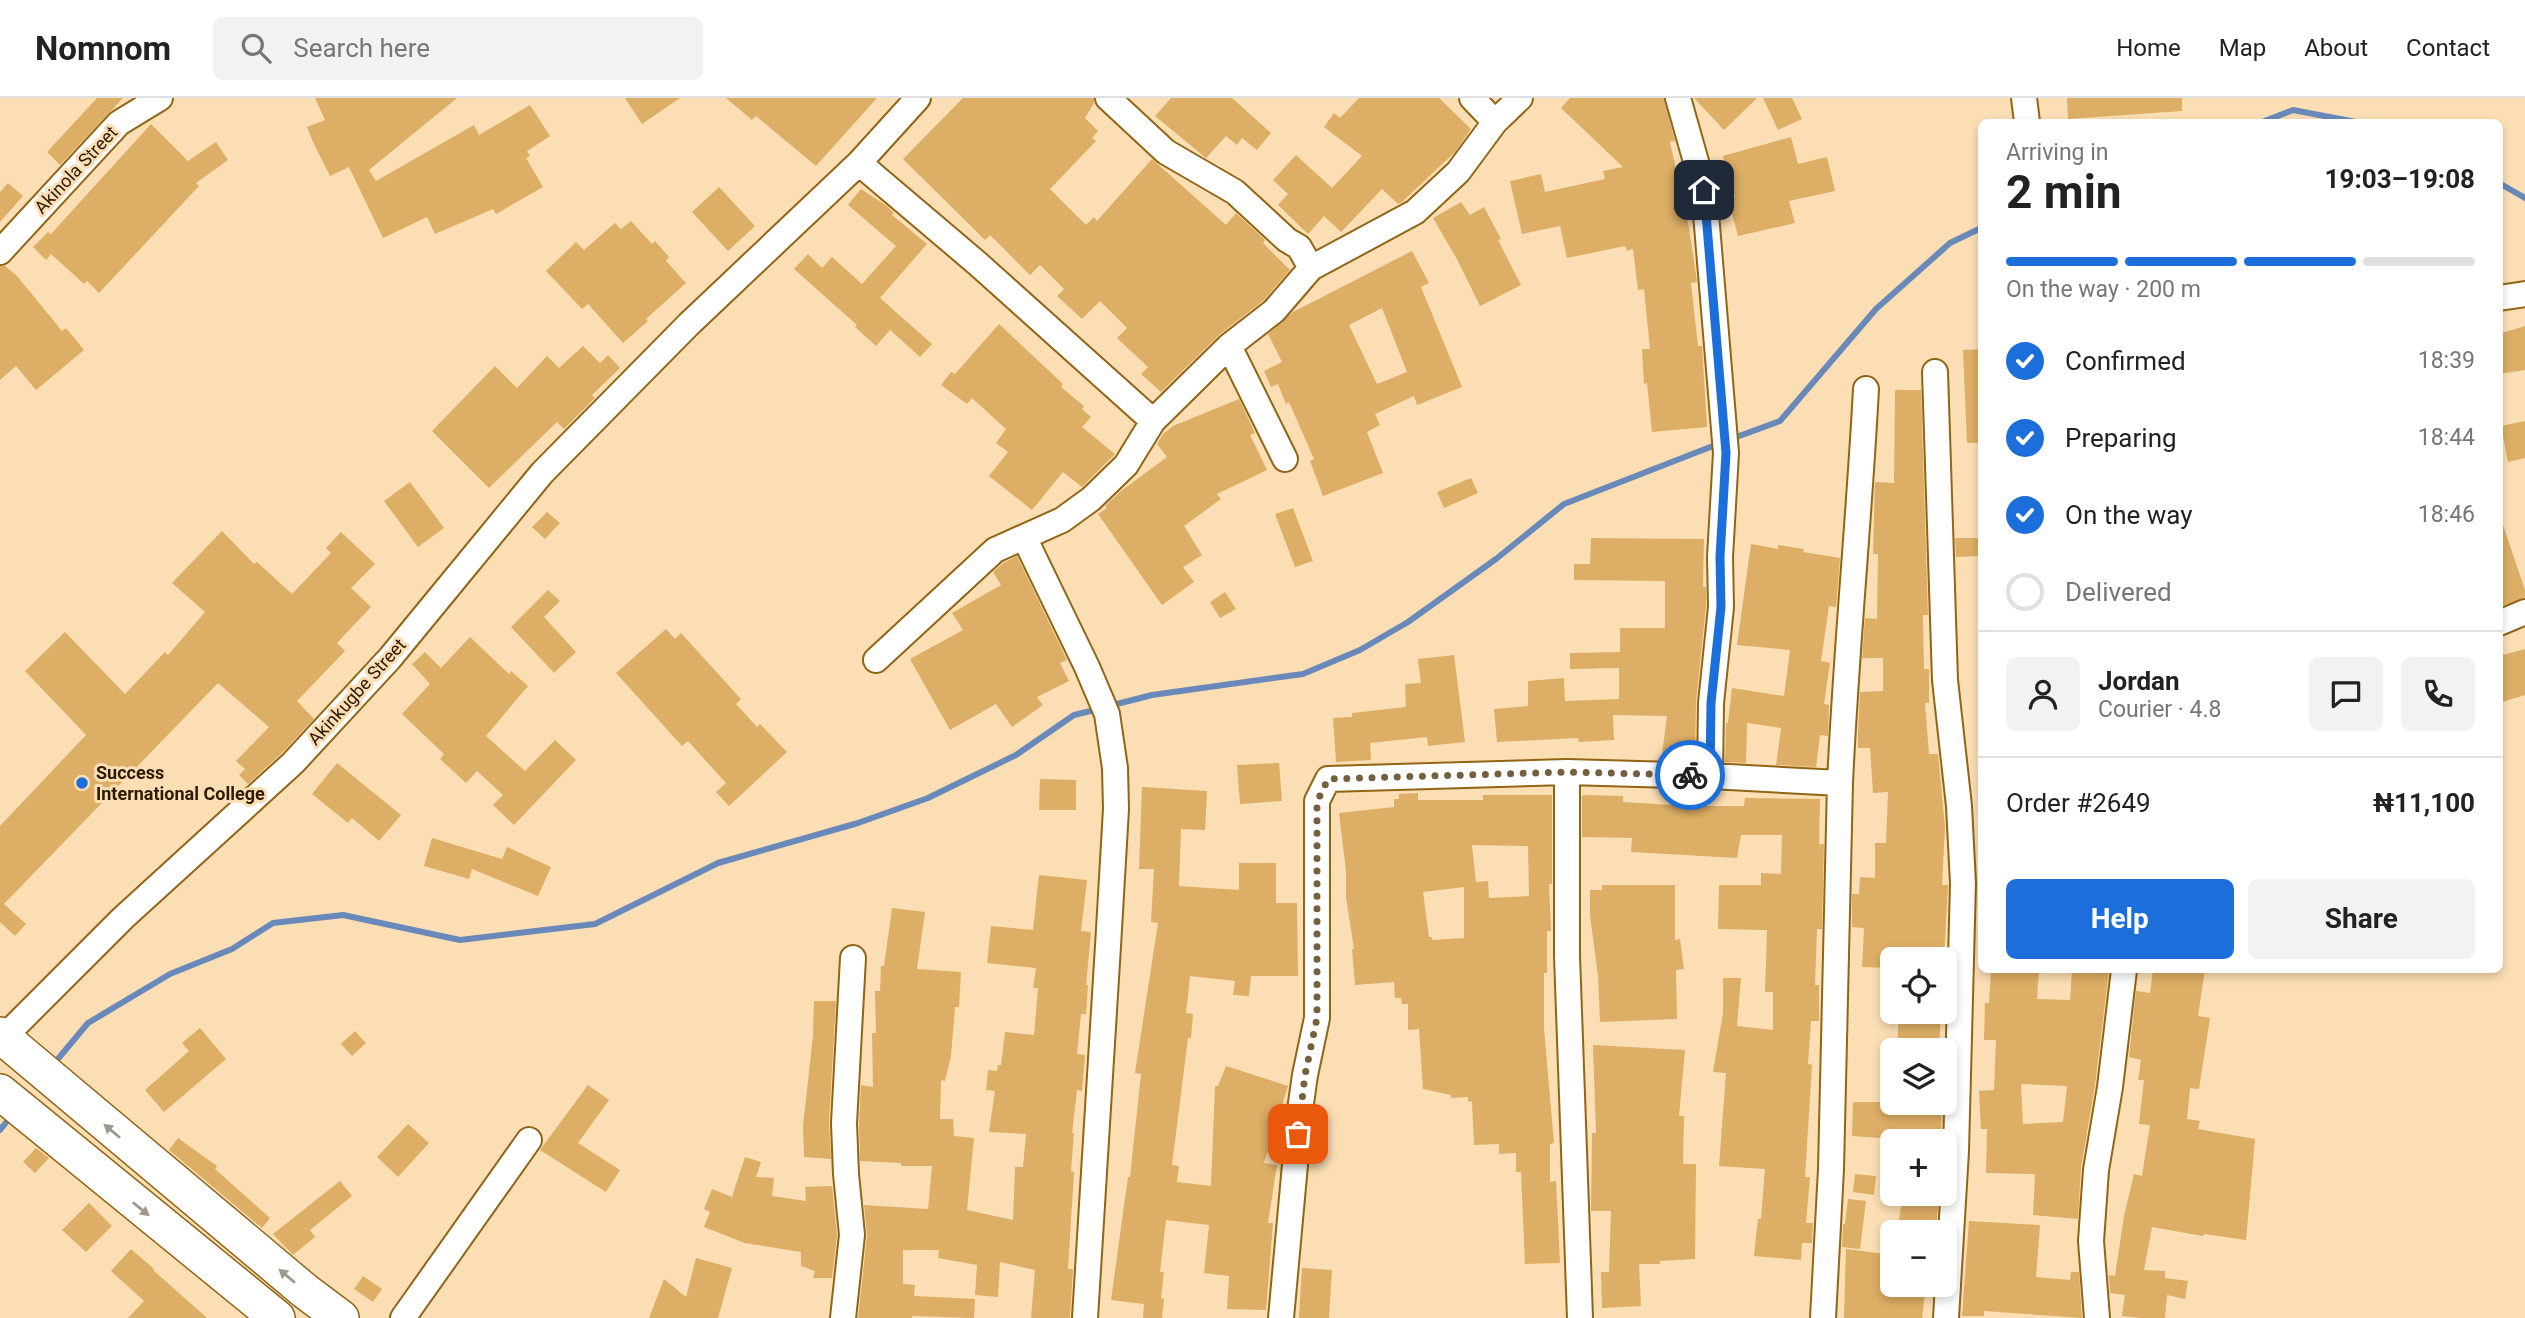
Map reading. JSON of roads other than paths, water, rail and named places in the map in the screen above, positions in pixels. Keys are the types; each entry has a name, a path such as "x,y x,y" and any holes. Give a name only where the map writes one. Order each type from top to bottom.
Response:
{"main road":[{"path":"10,1044 304,1291 341,1318"},
{"path":"0,1092 277,1318"}],"street":[{"name":"Akinola Street","path":"0,252 119,123 160,98"},
{"name":"Akinkugbe Street","path":"10,1044 123,918 293,763 390,658 542,472 689,324 859,163 918,98"},
{"path":"1108,98 1166,152 1235,192 1287,240 1299,247 1311,268"},
{"path":"1472,98 1495,122"},
{"path":"876,660 995,550 1062,520 1091,499 1126,465 1153,421 1229,346 1274,311 1311,268 1415,212 1458,172 1495,122 1520,98"},
{"path":"1678,98 1704,190 1725,417 1721,607 1711,703 1710,776"},
{"path":"2024,98 2027,119"},
{"path":"859,163 978,264 1153,421"},
{"path":"2503,297 2525,294"},
{"path":"1229,346 1285,459"},
{"path":"1935,372 1945,680 1959,806 1963,883 1956,1151 1946,1318"},
{"path":"1824,1318 1831,1170 1844,687 1855,573 1866,389"},
{"path":"1024,537 1107,714 1115,768 1116,809 1085,1318"},
{"path":"2503,621 2525,612"},
{"path":"1281,1318 1300,1110 1317,1018 1317,802 1328,779 1567,772 1840,783"},
{"path":"1567,772 1567,956 1580,1318"},
{"path":"843,1318 852,1235 844,1123 853,958"},
{"path":"2097,1318 2091,1241 2096,1171 2110,1087 2124,973"},
{"path":"403,1318 529,1140"}],"waterway":[{"path":"2270,119 2293,110 2340,119"},
{"path":"2503,185 2525,198"},
{"path":"1731,439 1780,421 1876,309 1950,243 1978,229"},
{"path":"1109,706 1152,695 1303,674 1360,650 1408,622 1496,559 1564,504 1718,444"},
{"path":"52,1066 88,1023 170,974 232,949 273,923 343,915 460,940 595,924 718,863 858,823 928,798 1016,755 1074,715 1099,709"},
{"path":"0,1130 12,1115"}],"place":[{"name":"Success International College","path":"82,783"}]}
